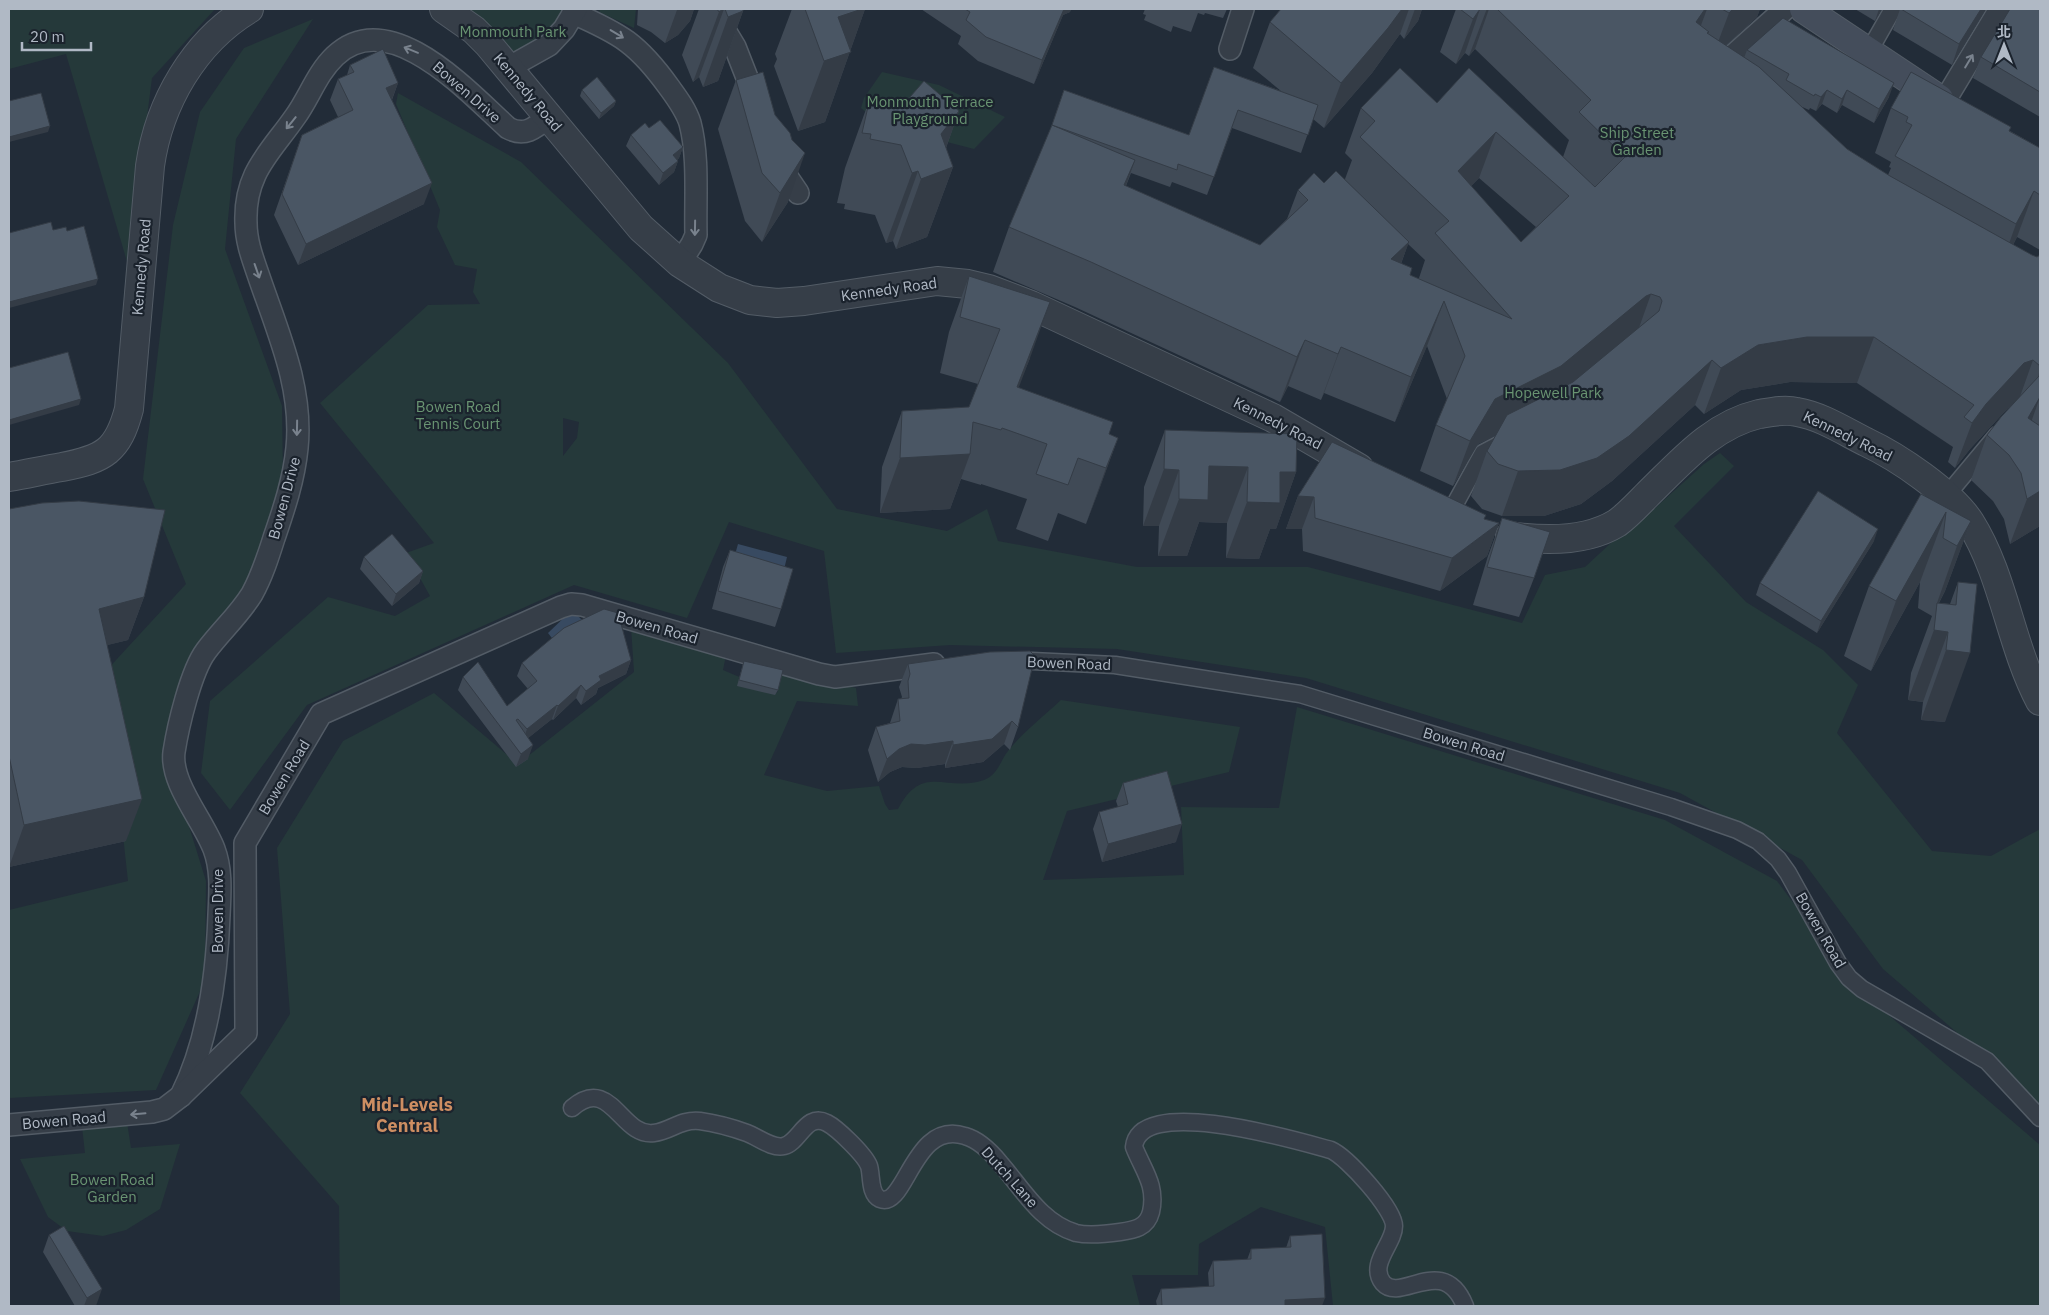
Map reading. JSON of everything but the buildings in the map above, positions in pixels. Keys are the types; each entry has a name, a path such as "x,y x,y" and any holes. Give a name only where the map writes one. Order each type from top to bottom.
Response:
{"main road":[{"path":"1804,9 1868,53 1968,117"}],"street":[{"name":"Kennedy Road","path":"9,477 88,462 105,453 121,434 129,409 150,166 156,132 173,93 190,64 219,31 249,9"},
{"name":"Kennedy Road","path":"444,9 474,30 641,228 661,248 680,263 719,288 742,298 763,302 804,301 937,281 950,281 989,289 1031,306 1273,418 1384,481"},
{"path":"712,9 735,47 752,90 776,162 798,193"},
{"path":"1230,49 1243,9"},
{"path":"1724,65 1786,9"},
{"path":"1868,53 1893,9"},
{"path":"1944,102 2000,9"},
{"path":"508,68 549,45 564,29 574,11 631,42 656,70 685,110 693,140 696,234 680,263"},
{"name":"Bowen Drive","path":"182,1096 195,1069 214,984 218,950 220,882 219,867 214,849 175,772 174,750 190,687 201,658 236,617 260,578 288,496 297,448 298,425 294,387 246,234 246,205 253,181 266,155 297,116 325,67 344,48 362,41 395,45 425,56 448,73 513,131 525,132 530,130 548,117"},
{"name":"Kennedy Road","path":"1425,501 1480,527 1500,534 1539,540 1570,538 1602,530 1623,517 1715,432 1742,418 1772,412 1795,411 1824,421 1881,449 1947,494 1968,520 1982,542 2026,668 2040,701"},
{"path":"1947,494 1977,456 2008,422"},
{"path":"1450,513 1482,453 1516,436"},
{"name":"Bowen Road","path":"9,1125 164,1110 182,1096 246,1033 245,843 321,714 571,604 582,605 835,677 950,663"},
{"name":"Bowen Road","path":"1023,661 1115,665 1300,694 1671,807 1737,830 1766,847 1783,865 1838,963 1852,981 1862,989 1987,1061 2040,1118"},
{"name":"Dutch Lane","path":"572,1108 586,1100 599,1099 612,1106 636,1130 646,1134 656,1133 679,1123 700,1121 743,1132 773,1145 781,1146 790,1143 809,1124 823,1121 831,1126 865,1159 875,1193 879,1198 884,1199 893,1197 898,1192 913,1162 930,1143 949,1134 964,1135 988,1150 1027,1197 1049,1218 1077,1233 1091,1234 1134,1230 1148,1220 1152,1204 1150,1183 1144,1165 1134,1147 1136,1138 1142,1132 1155,1126 1183,1122 1209,1123 1249,1129 1331,1150 1341,1156 1356,1170 1384,1205 1394,1221 1392,1234 1380,1264 1379,1273 1382,1281 1389,1288 1398,1288 1425,1281 1440,1281 1456,1292 1465,1306"}],"green space":[{"path":"9,9 215,9 152,78 128,265 66,54 9,69"},
{"name":"Monmouth Park","path":"459,9 570,9 558,27 509,59"},
{"path":"600,9 636,9 634,28 599,12"},
{"path":"313,19 236,139 225,249 282,406 283,477 249,590 165,749 206,881 205,980 156,1090 9,1098 9,910 128,881 105,672 186,584 143,479 173,225 200,112 244,48"},
{"name":"Monmouth Terrace Playground","path":"882,72 939,85 1005,117 974,149 881,125 861,108 864,98"},
{"name":"Bowen Road Tennis Court","path":"398,93 521,162 728,363 837,509 947,531 987,509 998,541 1137,567 1308,567 1522,623 1545,575 1585,567 1704,464 1720,453 1734,466 1674,526 1746,602 1823,650 1858,685 1837,733 1932,851 1991,856 2040,829 2040,1104 1883,969 1802,860 1680,793 1306,678 1117,649 950,645 836,653 824,551 729,522 687,618 574,585 307,705 230,810 201,773 210,701 328,597 395,616 430,596 406,553 434,543 320,403 428,305 480,304 473,292 477,269 455,265 437,227 440,210 396,104","holes":["563,418 579,422 577,438 563,456"]},
{"path":"631,627 726,655 723,670 777,693 783,669 856,688 858,706 797,701 764,775 827,791 879,786 889,810 898,809 907,795 917,786 926,783 970,783 989,778 1014,744 1061,700 1240,727 1229,772 1067,811 1043,880 1184,875 1181,807 1279,808 1297,707 1665,820 1777,881 1856,987 2040,1145 2040,1306 1333,1306 1325,1227 1261,1207 1199,1244 1198,1275 1132,1275 1140,1306 340,1306 339,1206 240,1093 290,1014 277,848 343,741 434,693 518,764 634,672"},
{"name":"Bowen Road Garden","path":"127,1122 131,1148 180,1144 160,1209 126,1230 103,1236 67,1231 48,1217 20,1159 85,1153 82,1127"}],"water":[{"path":"738,544 787,557 782,578 732,565"},
{"path":"572,610 582,620 555,642 548,633"}],"district":[{"name":"Mid-Levels Central","path":"407,1114"}],"park label":[{"name":"Ship Street Garden","path":"1637,140"},
{"name":"Hopewell Park","path":"1553,392"}]}
